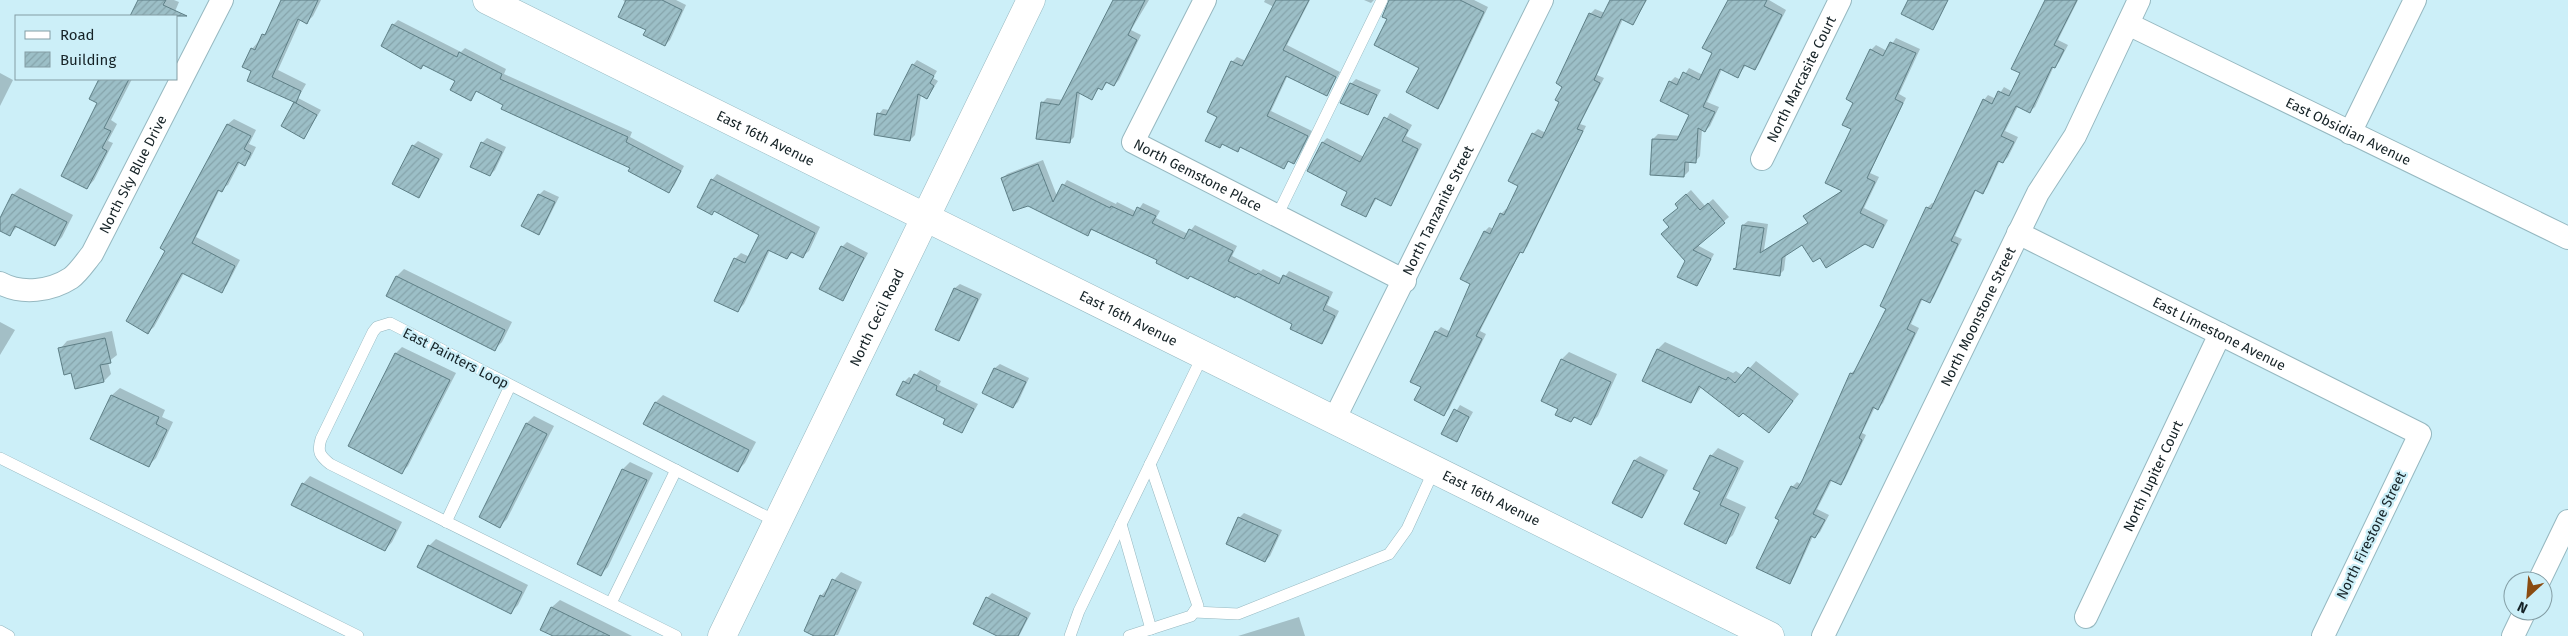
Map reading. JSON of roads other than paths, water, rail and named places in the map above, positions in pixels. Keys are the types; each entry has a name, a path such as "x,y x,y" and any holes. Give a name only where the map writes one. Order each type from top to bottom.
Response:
{"street":[{"name":"North Sky Blue Drive","path":"0,283 30,291 47,288 72,277 92,254 222,0"},
{"name":"East 16th Avenue","path":"487,0 1770,636"},
{"name":"North Cecil Road","path":"722,636 1031,0"},
{"name":"North Gemstone Place","path":"1205,0 1133,142 1404,281"},
{"name":"North Tanzanite Street","path":"1334,420 1542,0"},
{"name":"North Marcasite Court","path":"1762,160 1840,0"},
{"name":"North Moonstone Street","path":"1823,636 2018,233 2038,193 2075,136 2139,0"},
{"path":"2350,133 2415,0"},
{"name":"East Obsidian Avenue","path":"2128,24 2568,238"},
{"name":"East Limestone Avenue","path":"2018,233 2420,434"},
{"name":"North Jupiter Court","path":"2086,617 2220,334"},
{"name":"North Firestone Street","path":"2323,636 2420,434"},
{"path":"2547,571 2561,554 2568,522"},
{"path":"2513,636 2520,621"}],"lane":[{"path":"1278,216 1382,0"},
{"name":"East Painters Loop","path":"676,636 330,464 320,455 318,448 321,439 377,327 390,323 778,522"},
{"path":"1071,634 1078,611 1203,355"},
{"path":"446,522 510,386"},
{"path":"0,458 358,636"},
{"path":"1129,636 1191,616 1198,606 1150,464"},
{"path":"611,603 676,470"},
{"path":"1194,612 1238,614 1390,554 1407,529 1434,470"},
{"path":"1120,524 1151,629"},
{"path":"0,631 9,636"}]}
